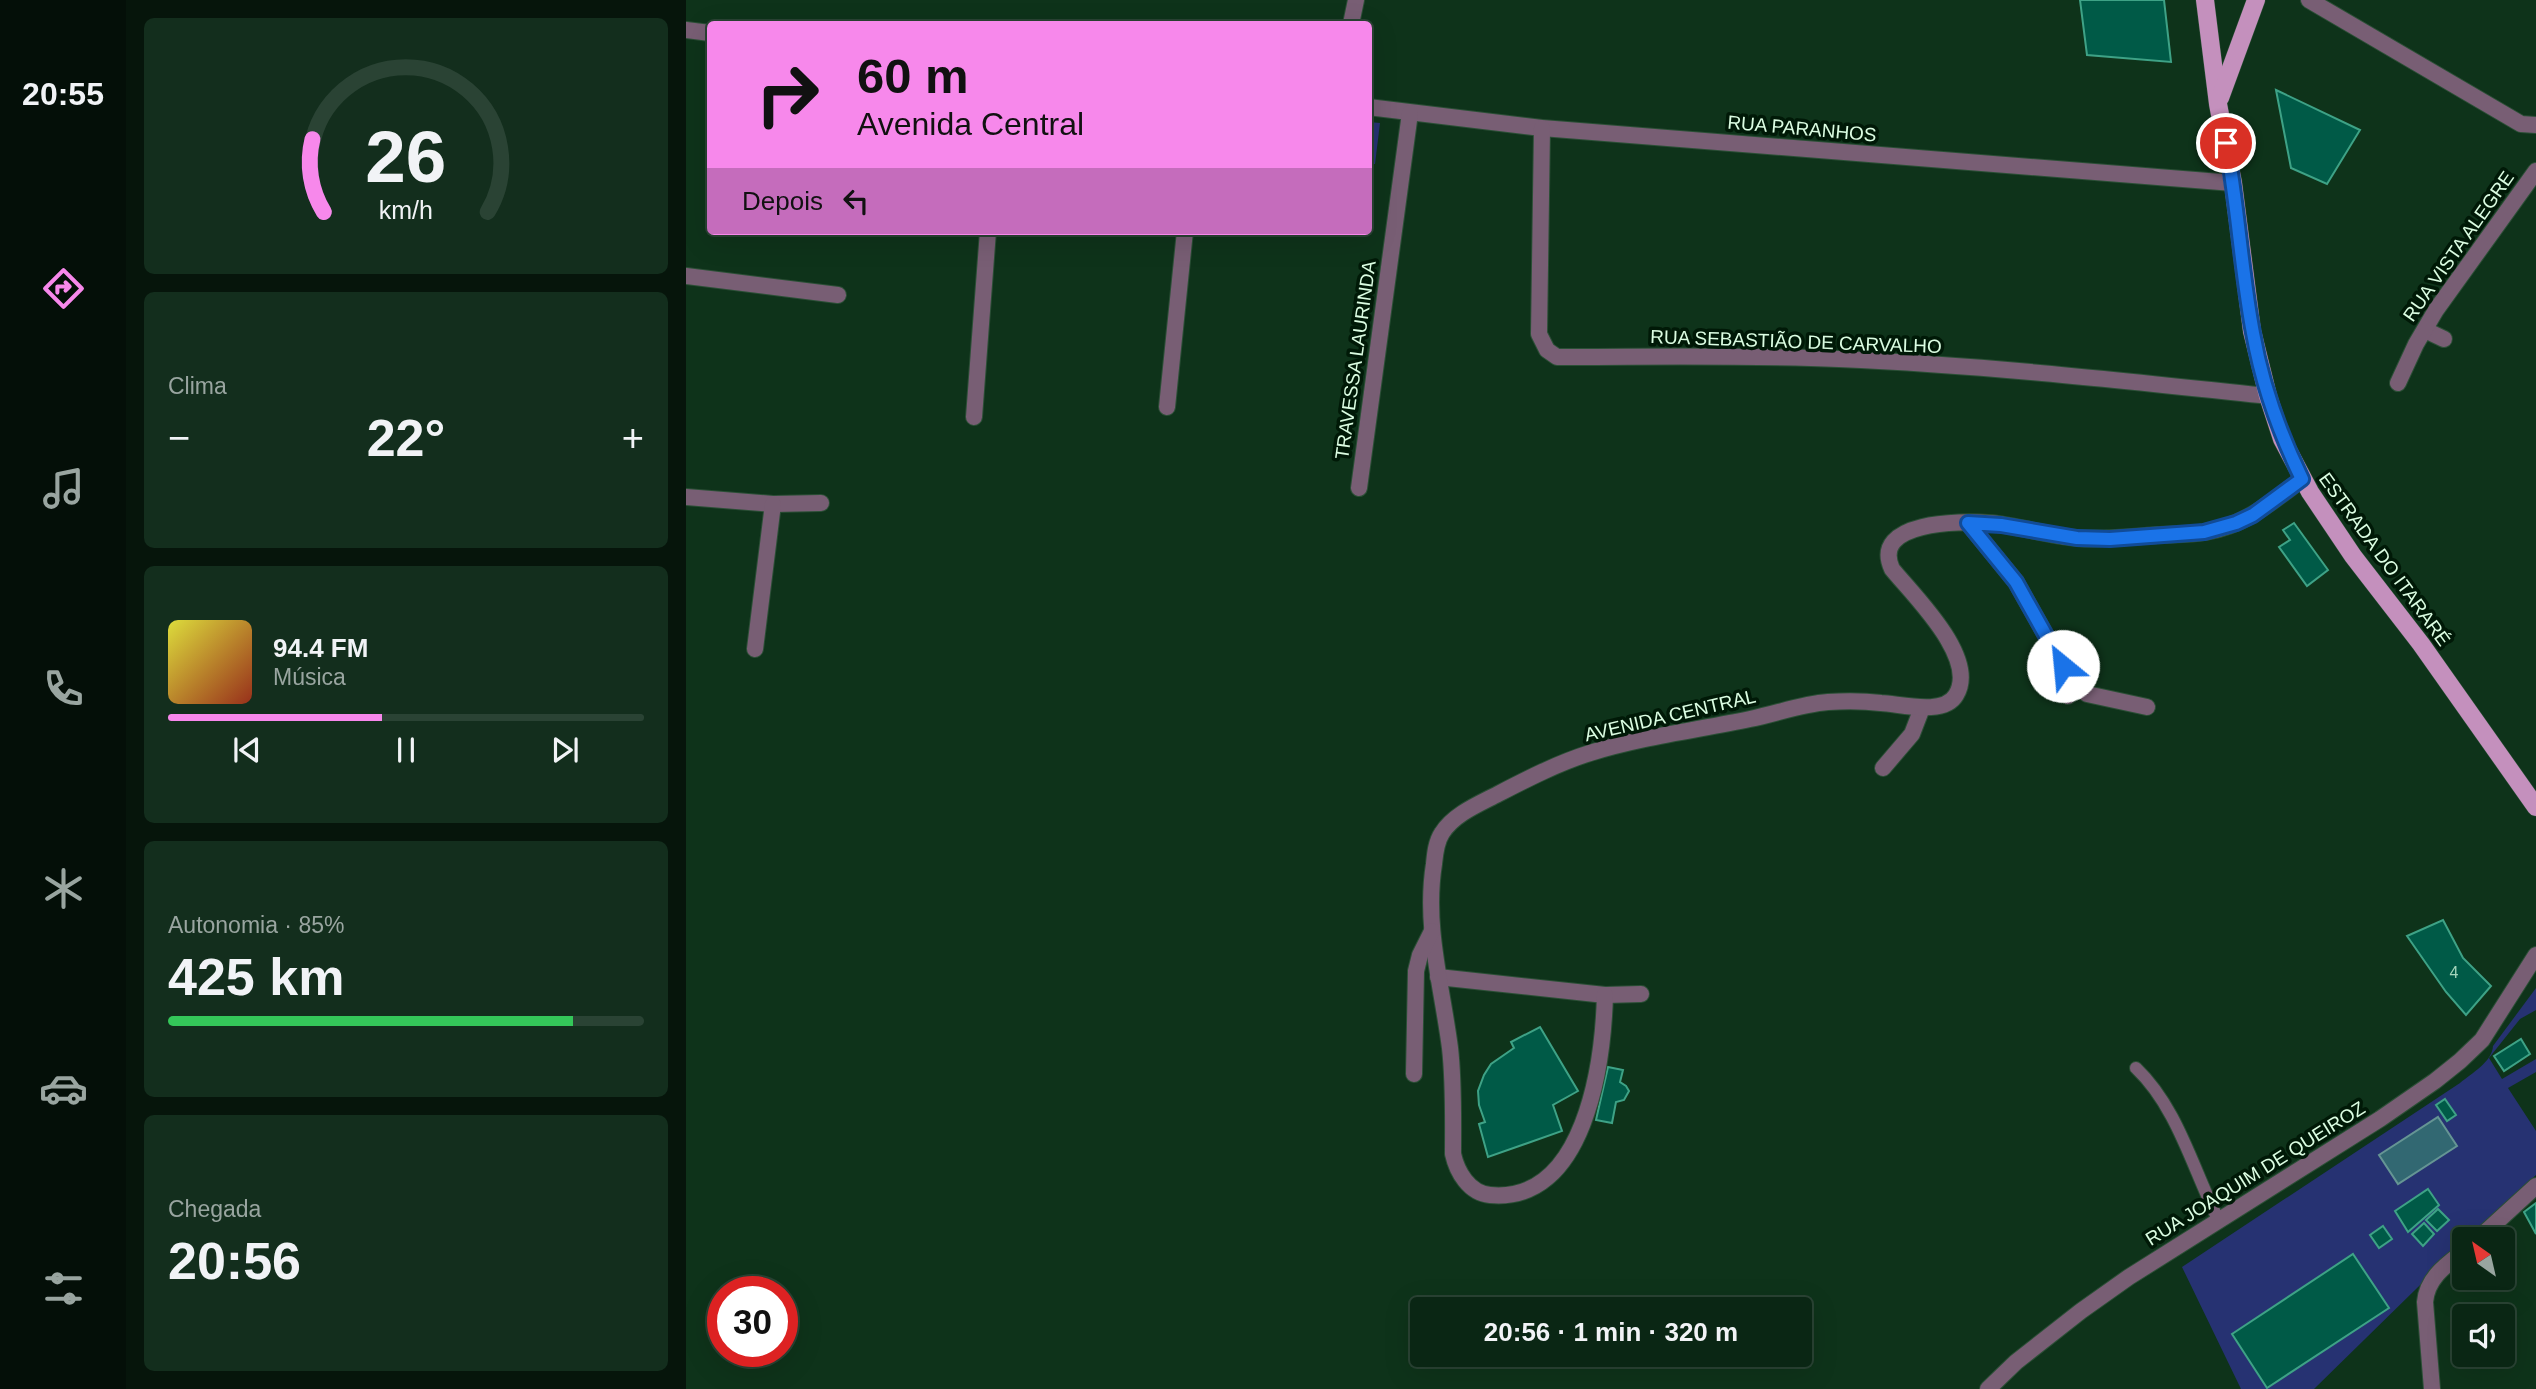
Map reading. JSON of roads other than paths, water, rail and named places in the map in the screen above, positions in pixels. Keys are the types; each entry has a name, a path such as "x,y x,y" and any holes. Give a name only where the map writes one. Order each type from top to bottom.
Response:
{"main road":[{"name":"ESTRADA DO ITARARÉ","path":"2205,0 2252,331 2282,439 2302,479 2353,556 2421,644 2536,807"},
{"path":"2218,104 2256,0"}],"street":[{"path":"1352,21 1356,0"},
{"path":"2309,0 2521,124 2536,125"},
{"path":"686,30 707,33"},
{"name":"RUA PARANHOS","path":"1372,108 1542,128 2233,183"},
{"name":"TRAVESSA LAURINDA","path":"1359,488 1409,113"},
{"name":"RUA SEBASTIÃO DE CARVALHO","path":"1542,128 1539,334 1547,350 1557,357 1771,357 1887,362 2125,381 2268,396"},
{"name":"RUA VISTA ALEGRE","path":"2398,383 2436,310 2479,259 2536,171"},
{"path":"974,417 988,235"},
{"path":"1167,407 1185,235"},
{"path":"686,276 838,295"},
{"path":"2425,330 2444,339"},
{"name":"AVENIDA CENTRAL","path":"1605,995 1600,1062 1580,1132 1572,1149 1558,1168 1519,1192 1504,1196 1482,1194 1464,1179 1455,1165 1452,1077 1432,931 1431,881 1436,849 1441,834 1450,824 1478,804 1536,775 1590,753 1829,702 1880,702 1922,708 1938,706 1954,698 1959,689 1960,672 1950,642 1892,569 1888,555 1891,544 1905,532 1968,523 2001,525 2077,538 2110,539 2204,532 2253,515 2302,479"},
{"path":"686,497 773,503 821,503"},
{"path":"755,649 773,503"},
{"path":"1968,523 2016,582 2070,689 2147,707"},
{"path":"1883,768 1912,734 1922,708"},
{"path":"1414,1074 1416,971 1420,955 1432,931"},
{"name":"RUA JOAQUIM DE QUEIROZ","path":"1988,1389 2016,1362 2081,1311 2404,1102 2460,1061 2482,1040 2530,970 2536,955"},
{"path":"1438,977 1605,995 1641,995"},
{"path":"2136,1068 2151,1083 2180,1132 2219,1221"},
{"path":"2491,1227 2536,1186"},
{"path":"2432,1389 2425,1302 2427,1287 2452,1262"}]}
